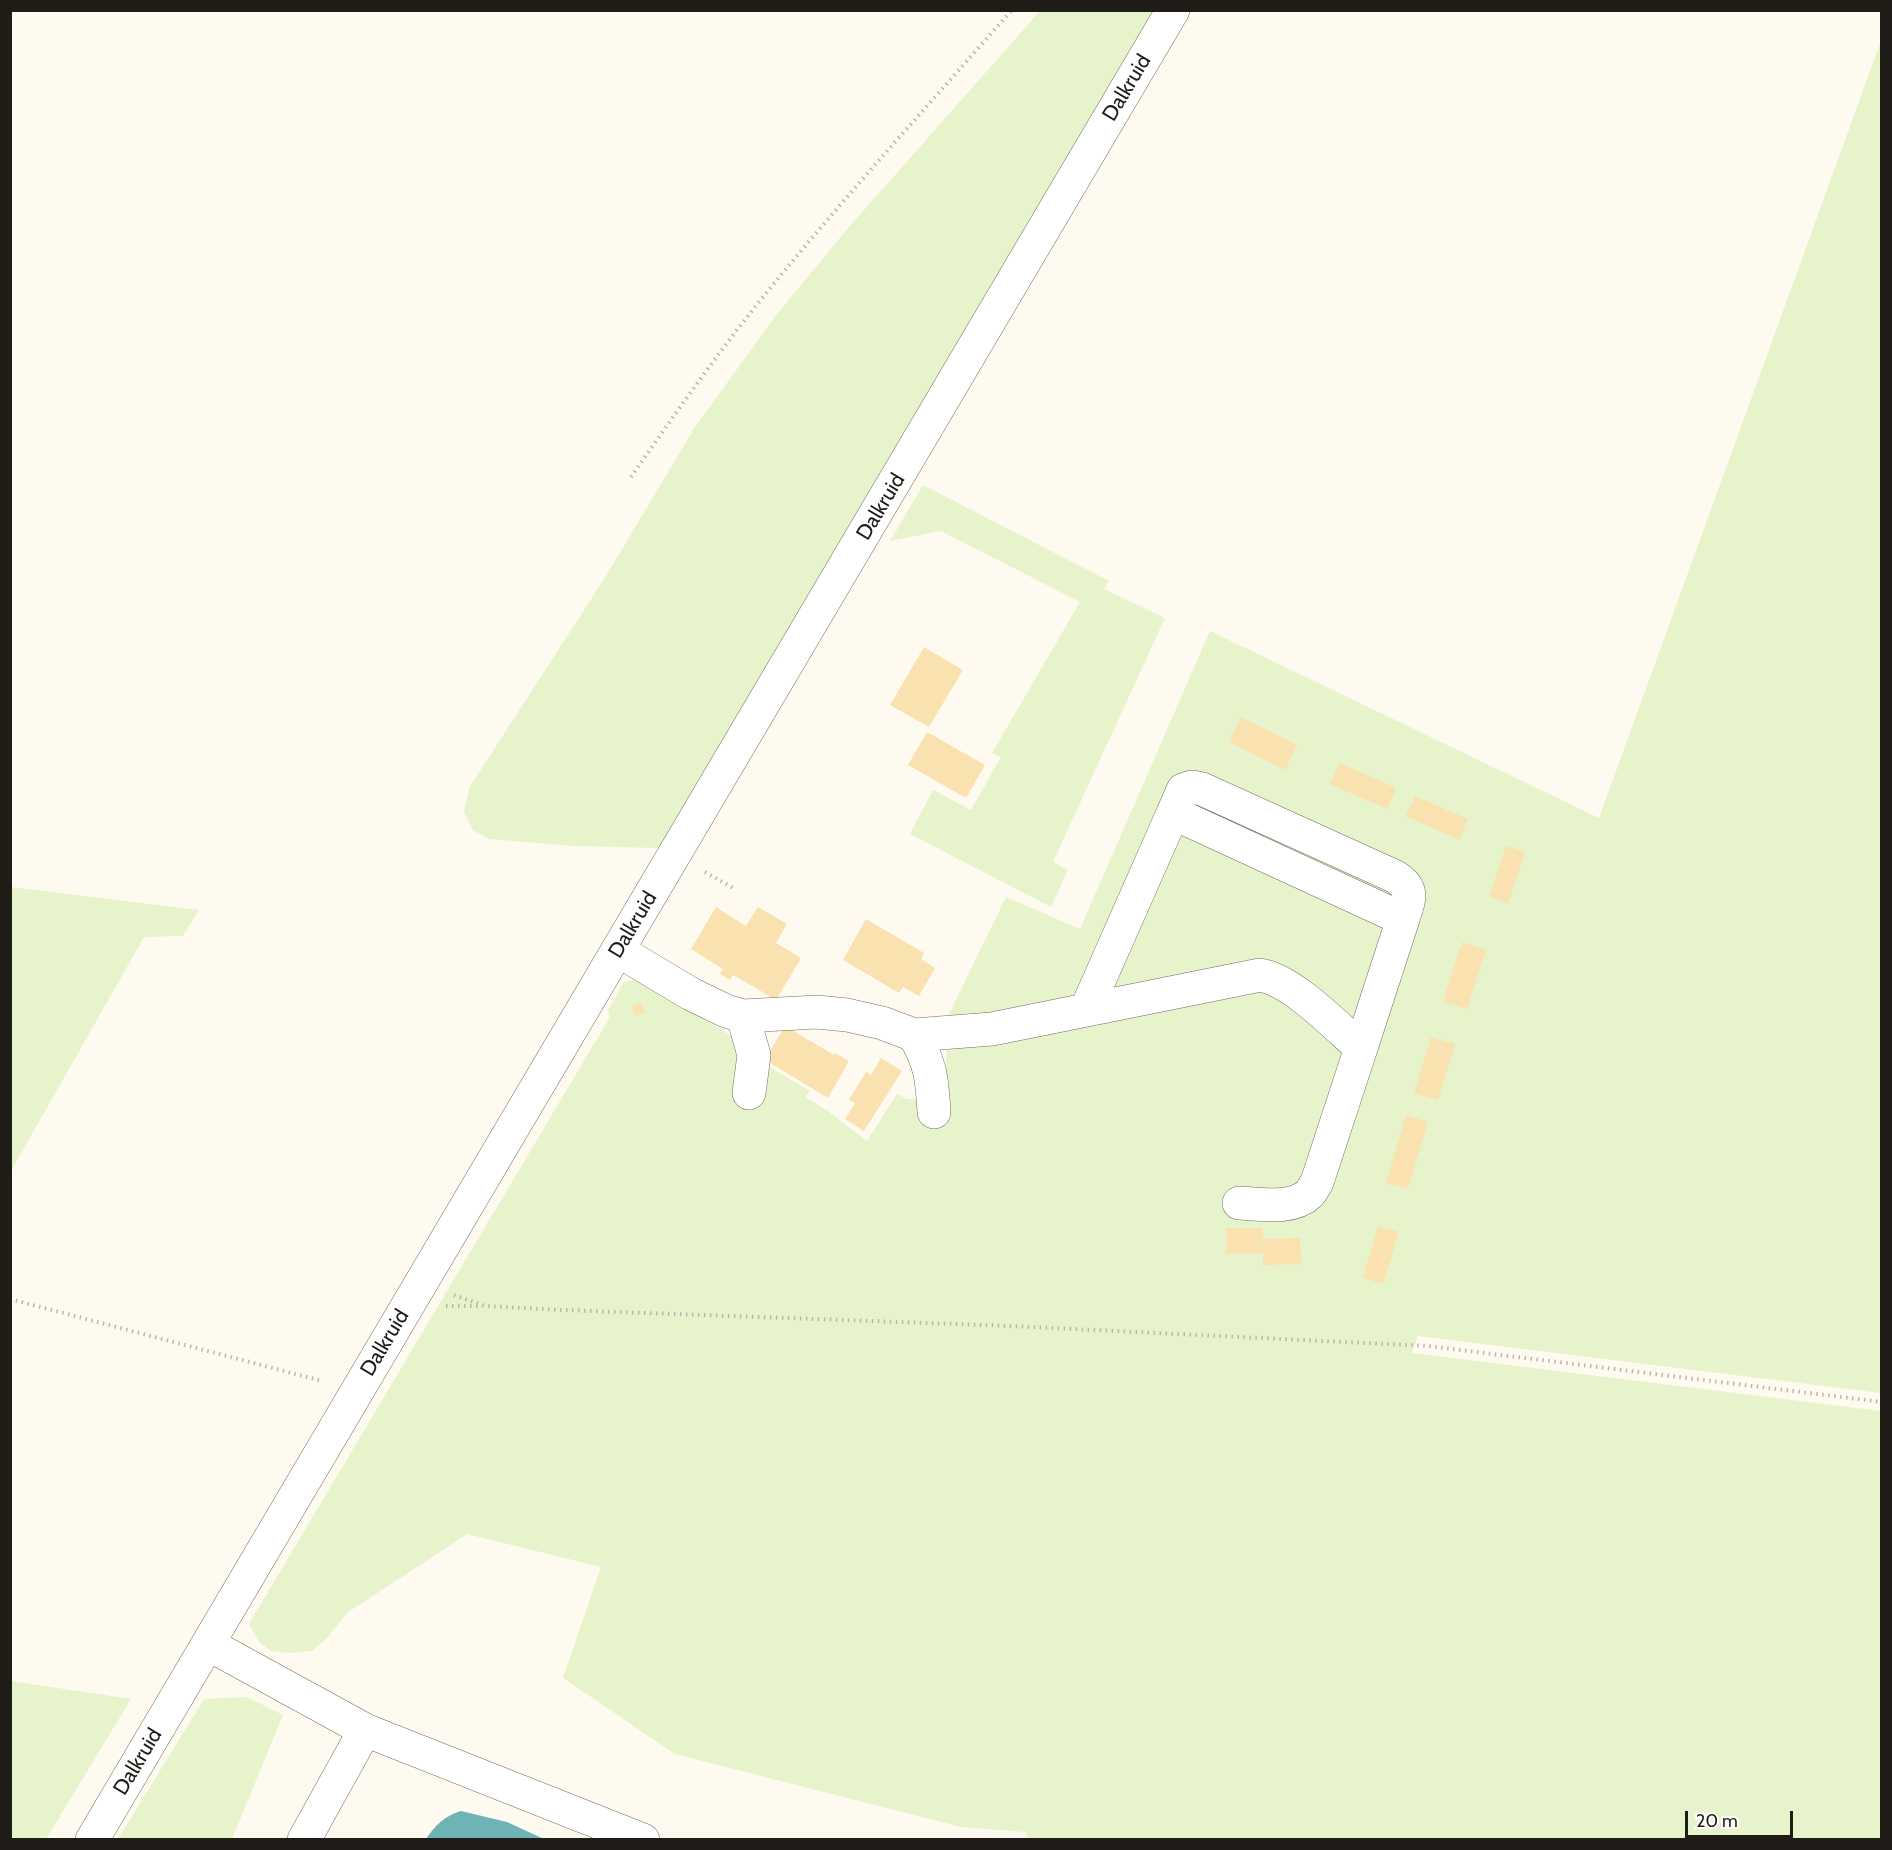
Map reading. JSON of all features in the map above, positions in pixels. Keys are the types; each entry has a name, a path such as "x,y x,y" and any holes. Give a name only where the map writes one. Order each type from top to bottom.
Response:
{"street":[{"name":"Dalkruid","path":"92,1839 619,951 1173,10"},
{"path":"1086,1010 1173,813 1403,919 1317,1182 1310,1194 1295,1202 1239,1203"},
{"path":"619,951 710,1004 743,1016 817,1012 847,1015 882,1023 914,1035 992,1029 1260,975 1268,976 1291,988 1361,1048"},
{"path":"743,1016 754,1055 749,1093"},
{"path":"914,1035 924,1053 932,1077 934,1112"},
{"path":"208,1644 365,1730 643,1839"},
{"path":"304,1839 365,1730"}],"path":[{"path":"631,477 753,309 835,209 1012,10"},
{"path":"410,1301 452,1294 485,1306 1011,1326 1428,1346 1881,1402"},
{"path":"10,1299 357,1390"}],"green space":[{"path":"1040,11 1154,11 965,339 659,848 574,846 489,839 473,830 464,812 469,788 606,576 695,427 777,314 849,227"},
{"path":"1881,41 1881,1393 1418,1336 1412,1353 1881,1411 1881,1839 1029,1840 1025,1832 961,1827 675,1754 563,1678 601,1567 467,1534 347,1613 327,1638 312,1651 290,1653 271,1651 259,1642 249,1624 610,1017 608,1010 624,982 637,979 738,1040 766,1065 810,1091 806,1097 867,1141 897,1094 907,1099 944,1100 949,1014 1006,897 1080,929 1210,631 1599,818"},
{"path":"923,485 1109,581 1104,589 1165,618 1053,862 1068,870 1051,907 910,834 933,790 971,810 1001,757 992,753 1080,602 941,531 890,541"},
{"path":"11,887 199,910 183,936 144,937 11,1171"},
{"path":"11,1681 131,1699 46,1839 11,1839"},
{"path":"247,1697 283,1715 232,1839 118,1839 204,1699"}],"water":[{"path":"461,1811 507,1822 544,1839 426,1839 441,1822"}],"building":[{"path":"924,647 963,670 929,727 890,705"},
{"path":"1241,717 1297,745 1285,770 1229,742"},
{"path":"927,732 985,765 966,798 908,765"},
{"path":"1340,763 1396,788 1387,809 1330,784"},
{"path":"1415,796 1468,819 1459,840 1406,816"},
{"path":"1506,846 1525,852 1508,903 1489,897"},
{"path":"716,907 746,926 758,907 787,924 776,943 801,958 776,1000 733,975 730,980 720,974 723,969 691,949"},
{"path":"866,919 924,953 921,959 935,968 919,996 903,987 899,993 843,960"},
{"path":"1462,942 1486,950 1467,1009 1443,1002"},
{"path":"642,1003 645,1012 635,1016 632,1006"},
{"path":"785,1026 834,1055 835,1053 849,1061 828,1098 765,1060"},
{"path":"1431,1037 1455,1044 1438,1100 1414,1093"},
{"path":"881,1058 902,1071 864,1131 845,1119 855,1103 849,1100 866,1072 871,1075"},
{"path":"1406,1115 1428,1122 1408,1189 1386,1183"},
{"path":"1378,1226 1399,1232 1383,1284 1363,1278"},
{"path":"1226,1228 1263,1228 1262,1239 1300,1238 1301,1264 1263,1265 1263,1253 1226,1254"}]}
